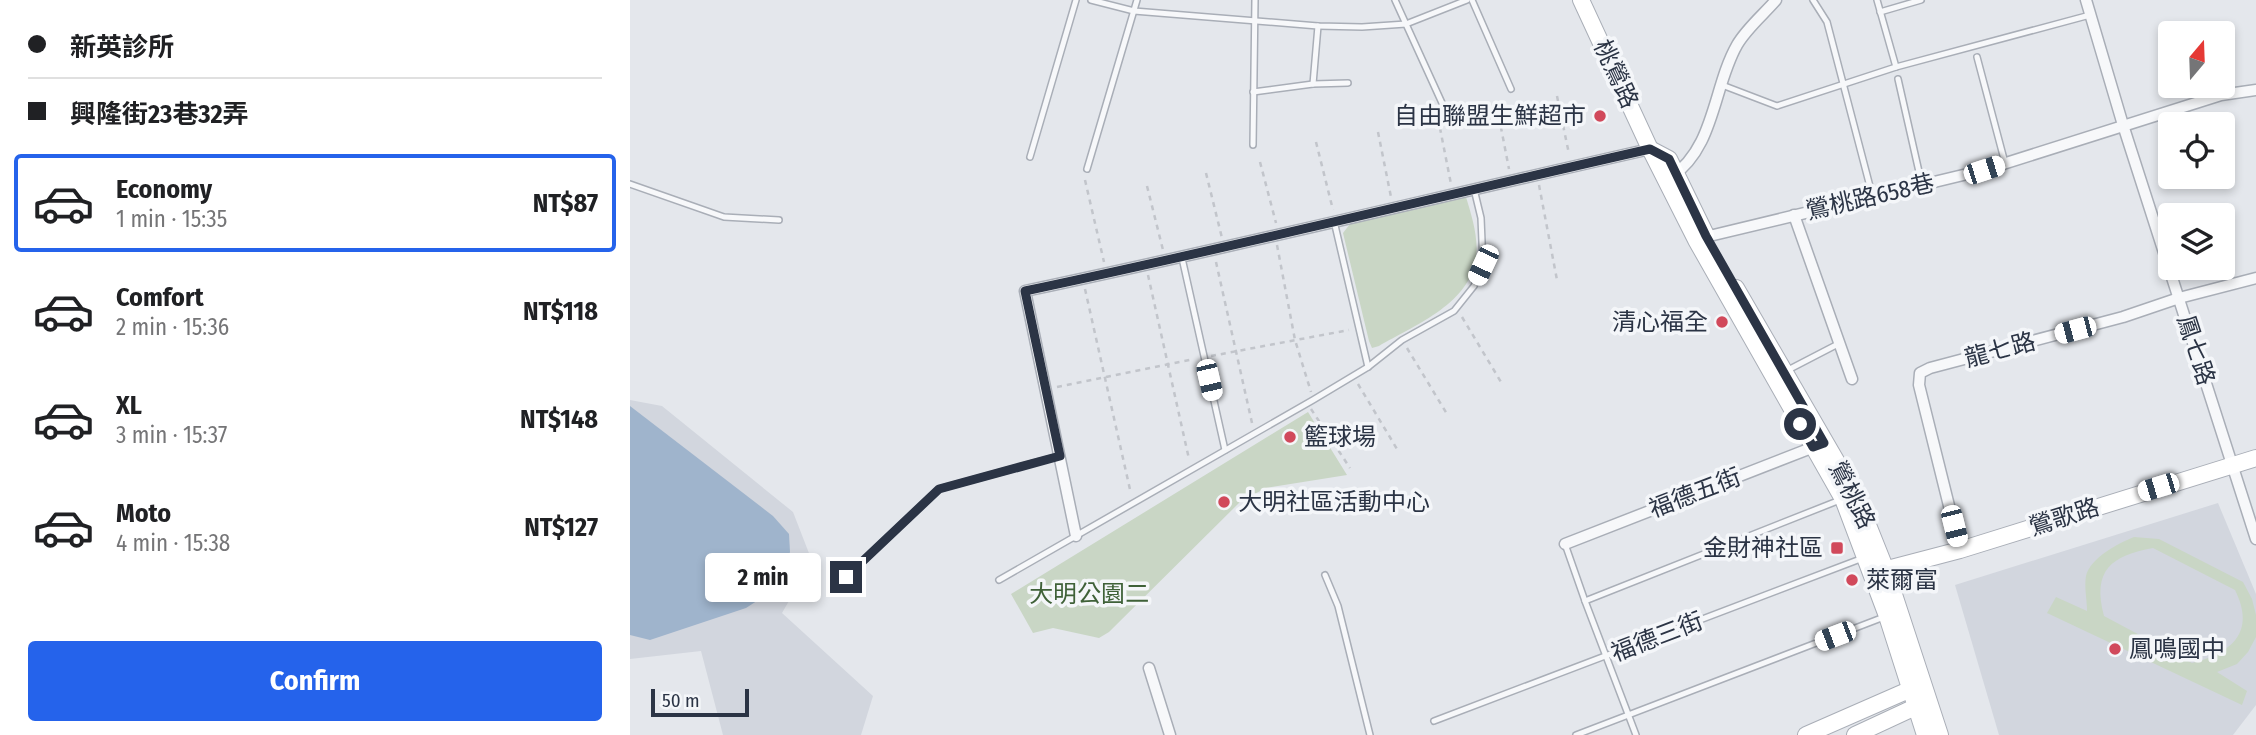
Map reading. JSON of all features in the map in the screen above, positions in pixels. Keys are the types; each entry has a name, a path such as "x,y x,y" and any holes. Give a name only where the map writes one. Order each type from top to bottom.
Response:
{"main road":[{"name":"桃鶯路","path":"1581,0 1650,149"},
{"name":"鶯桃路","path":"1650,149 1669,159 1671,177 1701,238 1849,497 1879,572 1923,703 1940,735"},
{"name":"鶯桃路","path":"1701,238 1784,372 1819,445"},
{"name":"鶯歌路","path":"1879,572 1960,550 2256,458"},
{"path":"1806,735 1917,686"},
{"name":"鶯桃路","path":"1923,703 1925,735"},
{"path":"1855,735 1923,703"}],"street":[{"name":"鳳七路","path":"2086,0 2123,125 2256,539"},
{"path":"1671,177 1683,168 1703,139 1738,44 1773,1"},
{"name":"鶯桃路658巷","path":"1701,238 1873,198 2005,163 2221,95 2256,90"},
{"path":"1076,536 1025,291 1182,258 1335,220 1650,149"},
{"path":"1794,215 1852,379"},
{"name":"龍七路","path":"1960,550 1919,385 1920,373 2256,278"},
{"name":"福德五街","path":"1565,544 1819,445"},
{"path":"1149,668 1170,735"}],"lane":[{"path":"1030,157 1076,0"},
{"path":"1091,0 1134,11 1362,27 1406,24 1469,0 1511,89"},
{"path":"1087,169 1137,0"},
{"path":"1252,145 1255,0"},
{"path":"1395,0 1442,103"},
{"path":"1813,0 1827,22 1873,198"},
{"path":"1877,0 1896,67"},
{"path":"1880,12 1921,0"},
{"path":"1721,85 1777,106 1896,67 2090,15"},
{"path":"1313,85 1318,26"},
{"path":"1977,57 2005,163"},
{"path":"1898,79 1922,185"},
{"path":"1253,92 1348,83"},
{"path":"630,184 724,217 779,220"},
{"path":"999,580 1310,402 1368,367 1402,340 1456,308 1474,286 1483,265 1481,218 1474,189"},
{"path":"1335,220 1368,367"},
{"path":"1182,258 1225,450"},
{"path":"1784,372 1840,343"},
{"path":"846,577 939,489 1060,456"},
{"path":"1585,601 1849,497"},
{"path":"1565,544 1636,735"},
{"name":"福德三街","path":"1434,721 1872,555"},
{"path":"1325,575 1338,606 1370,735"},
{"path":"1576,735 1893,613"}],"path":[{"path":"1557,96 1572,166"},
{"path":"1497,107 1511,180"},
{"path":"1438,118 1452,194"},
{"path":"1378,132 1393,207"},
{"path":"1316,142 1335,220"},
{"path":"1261,162 1295,340 1310,402 1350,468"},
{"path":"1206,173 1254,433"},
{"path":"1536,174 1557,279"},
{"path":"1085,180 1106,274"},
{"path":"1147,186 1166,261"},
{"path":"1146,265 1192,469"},
{"path":"1083,279 1133,503"},
{"path":"1456,308 1501,382"},
{"path":"1402,340 1447,414"},
{"path":"1353,376 1397,449"}],"shaded area":[{"path":"630,400 662,406 793,512 812,561 782,613 873,696 861,735 723,735 701,651 630,659"},
{"name":"鳳鳴國中","path":"2218,503 2256,594 2256,705 2233,735 1999,735 1955,585"}],"green space":[{"path":"1466,197 1477,246 1470,277 1450,302 1437,313 1372,348 1343,233 1350,224"},
{"name":"大明公園二","path":"1308,412 1347,475 1266,488 1241,501 1109,632 1099,638 1053,628 1033,633 1011,594"},
{"path":"2134,537 2159,539 2243,582 2252,599 2256,615 2256,637 2237,664 2217,672 2247,691 2242,705 2047,613 2056,597 2087,611 2085,580 2089,569 2113,547","holes":["2153,548 2235,590 2243,618 2236,638 2229,647 2219,653 2192,663 2104,616 2101,600 2103,576 2108,568 2126,556"]}],"water":[{"path":"630,406 773,516 789,534 790,552 781,576 766,595 746,608 650,640 630,635"}],"place":[{"name":"自由聯盟生鮮超市","path":"1600,116"},
{"name":"清心福全","path":"1722,322"},
{"name":"籃球場","path":"1290,437"},
{"name":"大明社區活動中心","path":"1224,502"},
{"name":"金財神社區","path":"1837,548"},
{"name":"萊爾富","path":"1852,580"},
{"name":"鳳鳴國中","path":"2115,649"}],"route":[{"path":"846,577 939,489 1060,456 1025,291 1182,258 1335,220 1650,149 1669,159 1706,236 1824,443 1813,447 1800,424"}]}
